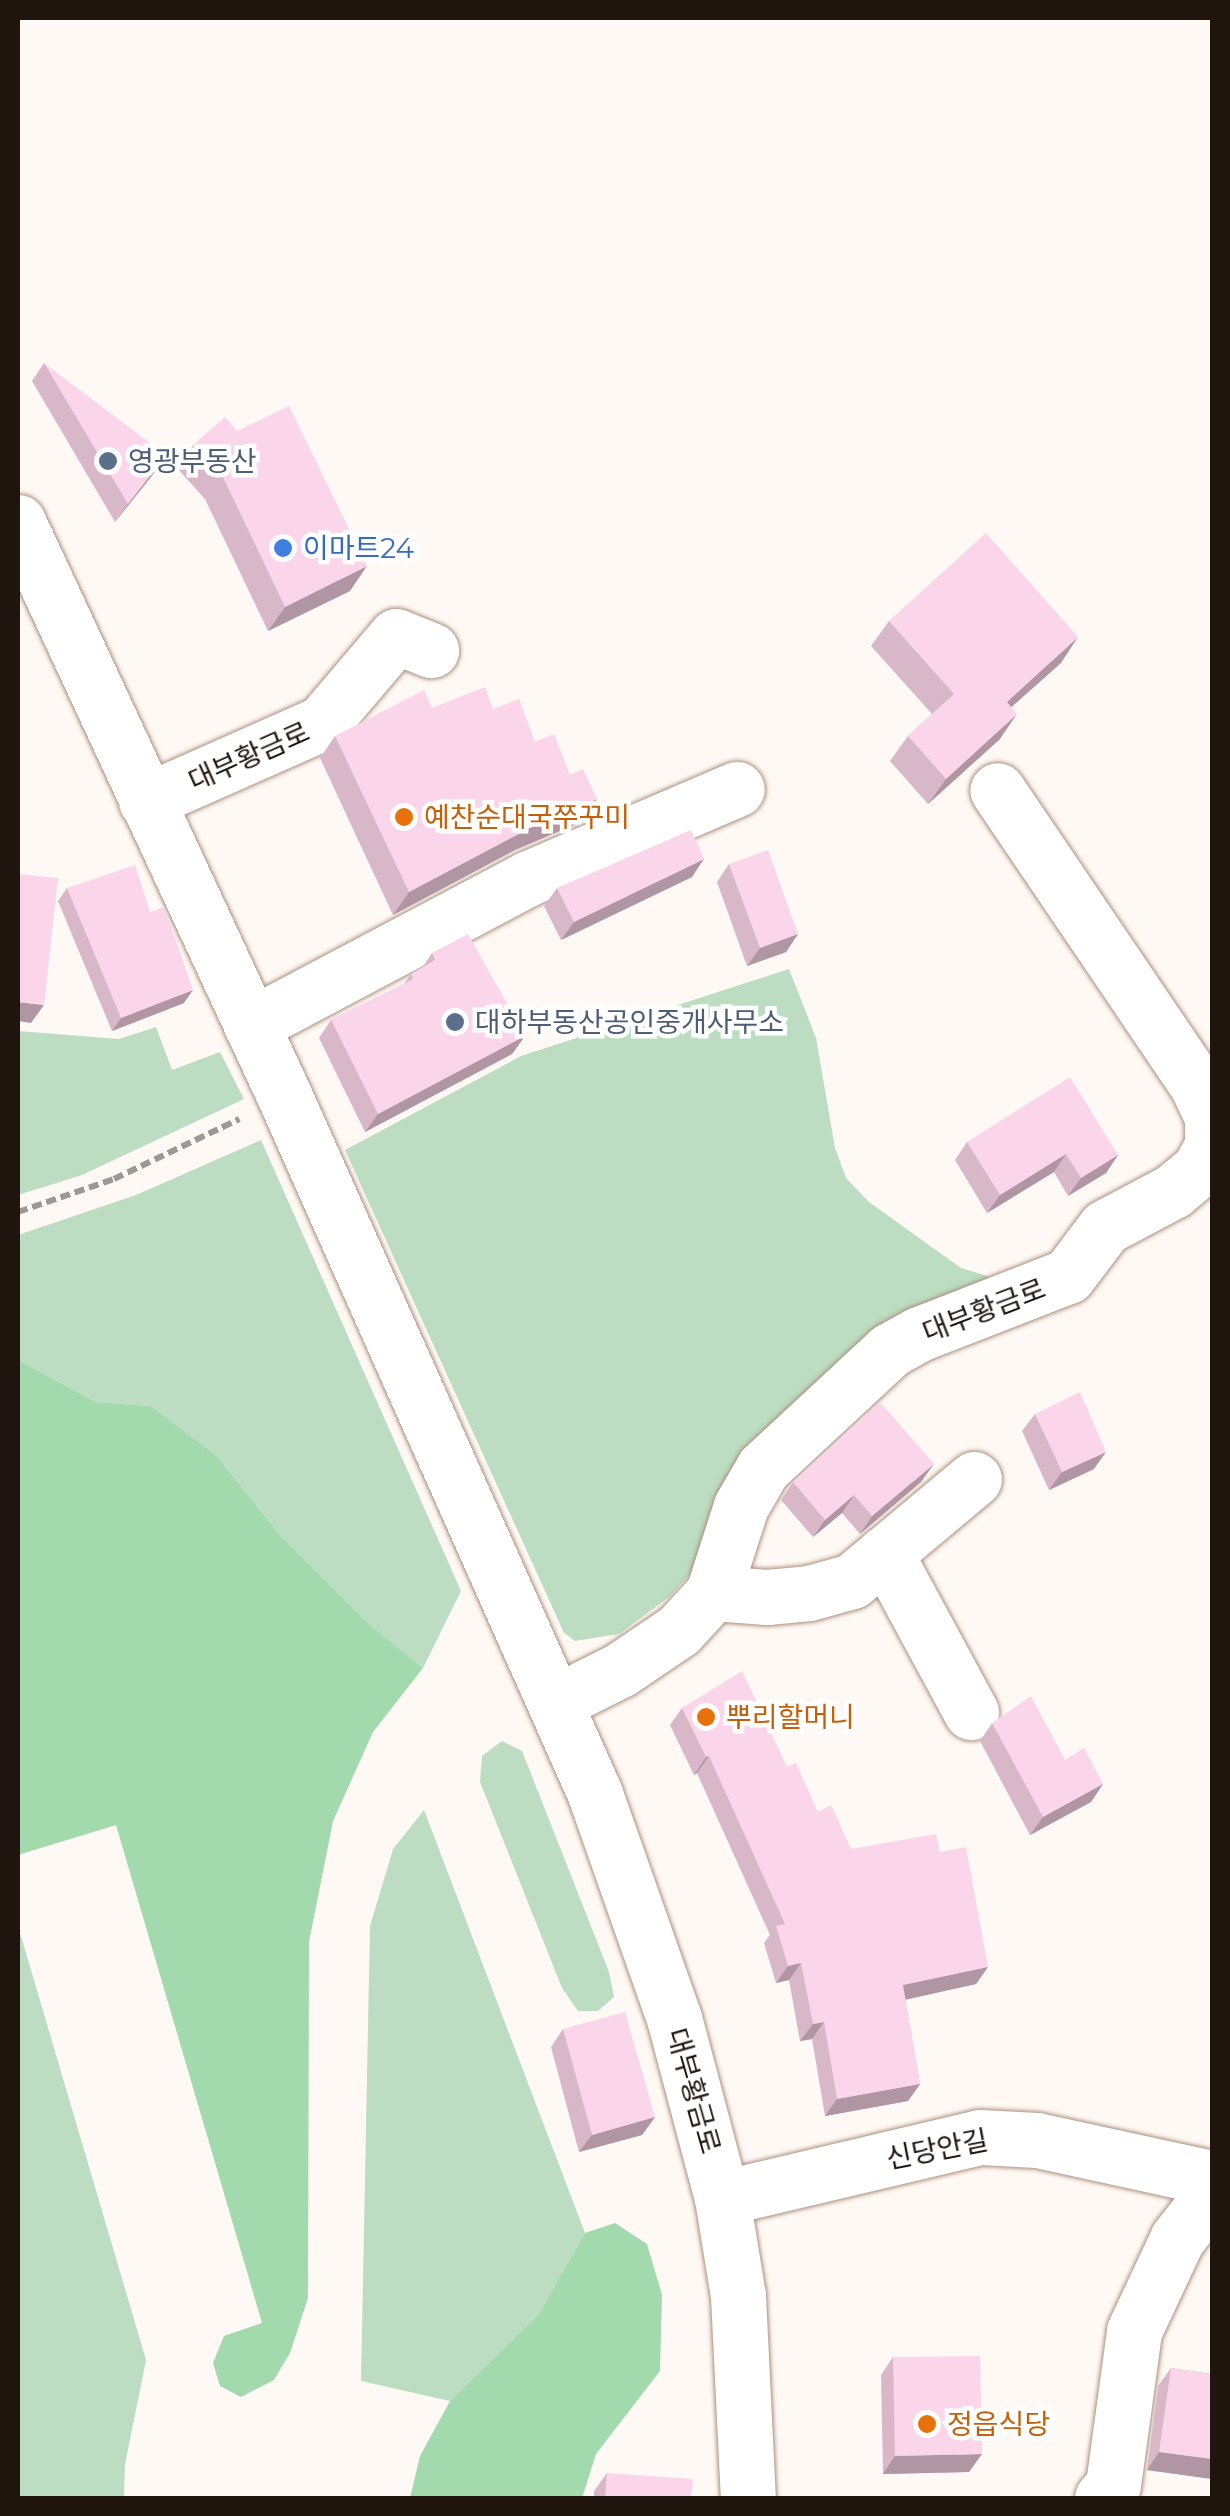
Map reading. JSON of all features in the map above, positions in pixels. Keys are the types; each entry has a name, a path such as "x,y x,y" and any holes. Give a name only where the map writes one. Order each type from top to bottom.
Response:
{"main road":[{"name":"대부황금로","path":"18,522 284,1095 595,1794 674,2018 722,2198 738,2296 748,2498"},
{"name":"대부황금로","path":"146,800 322,724 396,636 431,650"},
{"path":"251,1025 528,878 736,788"},
{"name":"대부황금로","path":"556,1702 620,1670 679,1630 713,1593 741,1506 764,1468 890,1350 919,1334 1068,1276 1105,1227 1173,1191 1200,1168 1212,1145 1212,1117 1197,1085 997,790"},
{"path":"713,1593 766,1598 809,1593 852,1581 974,1479"},
{"path":"885,1552 970,1712"},
{"name":"신당안길","path":"722,2198 980,2137 1037,2140 1212,2178"},
{"path":"1102,2498 1114,2485 1134,2331 1177,2239 1212,2194"}],"path":[{"path":"18,1212 192,1145 284,1095"}],"green space":[{"path":"789,969 816,1038 835,1148 846,1178 869,1202 961,1268 1004,1281 941,1302 669,1597 619,1634 575,1641 564,1633 345,1150 521,1056"},
{"path":"156,1027 172,1070 220,1052 244,1099 82,1175 18,1195 18,1031 119,1039"},
{"path":"261,1140 461,1591 423,1668 368,1623 280,1535 216,1455 151,1406 96,1402 18,1360 18,1235 136,1195"},
{"path":"18,1360 96,1402 151,1406 216,1455 280,1535 368,1623 423,1668 373,1732 333,1821 309,1942 308,2298 290,2353 274,2380 241,2397 220,2386 213,2363 224,2336 262,2323 116,1825 18,1855"},
{"path":"502,1741 522,1751 609,1972 614,1997 598,2011 578,2011 562,1988 480,1782 482,1756"},
{"path":"424,1810 585,2233 538,2315 450,2401 361,2381 370,1926 393,1849"},
{"path":"18,1926 146,2360 125,2464 124,2498 18,2498"},
{"path":"615,2223 647,2244 662,2295 660,2371 596,2454 582,2498 410,2498 420,2456 450,2401 538,2315 585,2233"}],"building":[{"path":"44,363 166,455 128,504"},
{"path":"289,406 367,566 285,607 222,475 194,444 225,417 237,431"},
{"path":"986,533 1078,637 1007,702 1017,714 946,779 908,736 954,694 889,621"},
{"path":"485,687 493,709 519,699 535,742 554,734 570,775 583,769 597,799 530,828 409,892 335,736 424,690 432,708"},
{"path":"691,830 704,859 574,922 557,888"},
{"path":"768,850 798,934 760,948 729,864"},
{"path":"135,865 150,912 164,907 193,990 121,1018 67,888"},
{"path":"18,874 58,878 44,1005 18,1002"},
{"path":"468,934 525,1036 378,1114 331,1020 413,979 411,974 435,960 432,953"},
{"path":"1070,1077 1118,1155 1081,1178 1066,1154 1000,1195 967,1142"},
{"path":"1080,1392 1106,1452 1062,1472 1035,1414"},
{"path":"880,1402 934,1464 872,1516 854,1495 825,1520 793,1482"},
{"path":"742,1671 787,1767 796,1763 818,1812 831,1805 851,1849 936,1834 940,1852 966,1847 988,1967 903,1985 920,2084 837,2099 824,2022 813,2024 801,1963 788,1966 776,1926 785,1924 709,1756 706,1757 682,1708"},
{"path":"1031,1696 1065,1760 1084,1748 1103,1784 1043,1817 992,1723"},
{"path":"625,2012 655,2117 592,2135 563,2029"},
{"path":"980,2356 982,2454 895,2456 893,2357"},
{"path":"1171,2368 1212,2374 1212,2459 1159,2452"},
{"path":"607,2473 693,2479 691,2498 605,2498"}],"place":[{"name":"영광부동산","path":"108,461"},
{"name":"이마트24","path":"283,548"},
{"name":"예찬순대국쭈꾸미","path":"404,817"},
{"name":"대하부동산공인중개사무소","path":"455,1022"},
{"name":"뿌리할머니","path":"706,1717"},
{"name":"정읍식당","path":"927,2424"}]}
